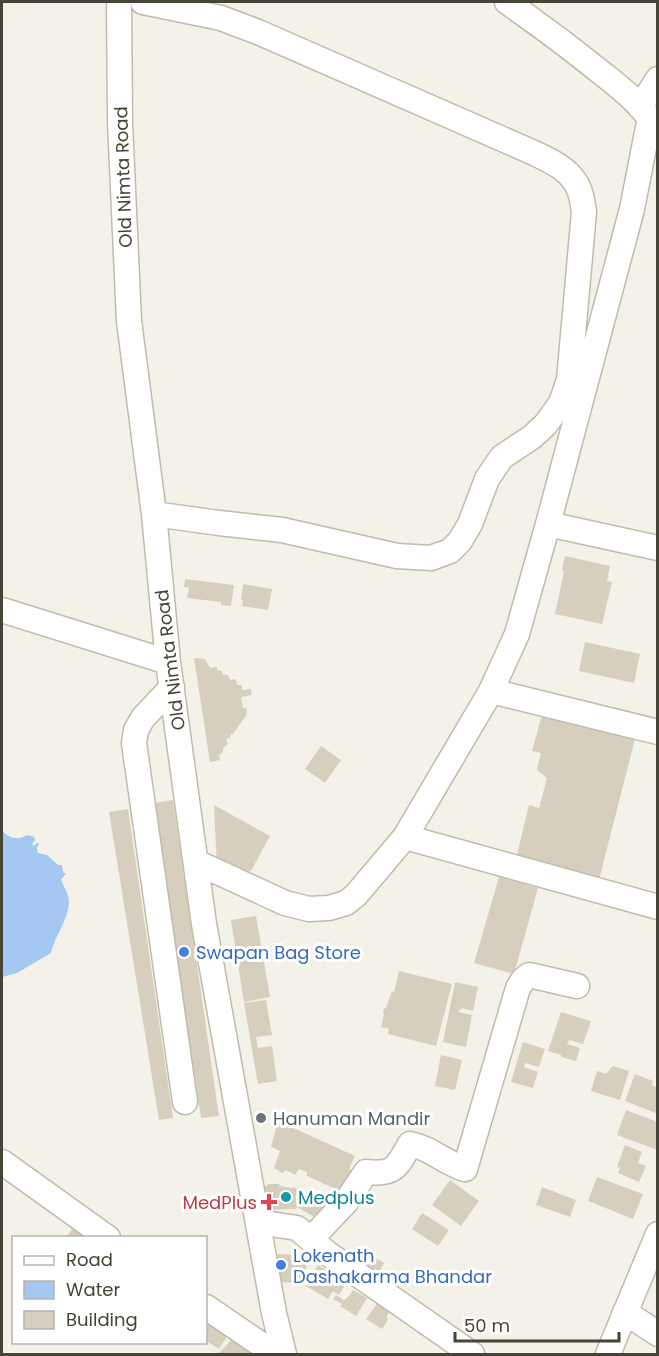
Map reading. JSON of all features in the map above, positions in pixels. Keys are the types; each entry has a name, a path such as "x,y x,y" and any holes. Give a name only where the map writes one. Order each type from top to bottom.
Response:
{"street":[{"name":"Old Nimta Road","path":"119,2 120,122 129,321 154,514 168,662 204,924 274,1313 284,1354"},
{"path":"143,2 221,18 258,32 532,152 572,176 580,192 584,212 569,380 561,403 546,424 532,437 502,457 487,479 470,524 450,551 431,558 397,556 282,530 154,514"},
{"path":"507,2 565,43 616,85 649,118"},
{"path":"196,862 285,903 309,909 328,908 346,903 368,883 405,837 491,691 517,634 548,524 632,209 657,79"},
{"path":"548,524 657,548"},
{"path":"2,610 168,662"},
{"path":"172,687 142,718 136,730 134,743 185,1102"},
{"path":"491,691 657,732"},
{"path":"405,837 657,907"},
{"path":"310,1239 346,1202 366,1172 380,1173 392,1170 399,1164 410,1144 417,1145 465,1169 518,988 529,975 577,986"},
{"path":"2,1162 105,1236"},
{"path":"258,1222 297,1228 327,1253 472,1354"},
{"path":"608,1354 657,1234"},
{"path":"207,1307 275,1354"},
{"path":"625,1312 657,1334"}],"water":[{"path":"2,831 14,838 27,835 34,837 32,844 34,846 39,844 38,853 47,855 58,865 62,865 63,872 66,874 61,879 69,902 51,953 17,973 2,977"}],"building":[{"path":"565,556 610,566 607,581 612,582 602,624 555,614"},
{"path":"185,579 234,585 231,606 221,605 221,602 187,598 189,588 184,587"},
{"path":"243,584 272,589 268,610 242,606"},
{"path":"585,642 640,654 634,683 579,671"},
{"path":"194,658 205,659 210,668 217,667 222,674 228,675 230,680 236,679 237,685 242,685 242,690 251,689 252,695 241,697 247,714 230,738 226,739 228,744 219,755 220,760 210,762"},
{"path":"543,711 636,735 599,880 516,859 529,805 539,808 547,778 537,770 541,753 532,751"},
{"path":"321,746 341,760 325,783 305,769"},
{"path":"173,800 219,1116 201,1118 154,803"},
{"path":"214,805 270,836 251,871 217,869"},
{"path":"128,809 173,1118 159,1120 109,812"},
{"path":"499,877 538,888 514,974 474,963"},
{"path":"256,916 270,997 244,1002 231,920"},
{"path":"399,971 452,984 436,1046 388,1034 389,1029 381,1027 384,1009 392,991 394,992"},
{"path":"455,982 478,987 473,1011 462,1008 458,1012 472,1015 466,1047 443,1042"},
{"path":"266,1000 272,1035 256,1037 258,1048 272,1046 277,1081 258,1084 244,1003"},
{"path":"561,1012 591,1021 583,1044 569,1040 567,1044 580,1048 576,1061 548,1051"},
{"path":"523,1042 545,1049 539,1067 525,1063 524,1067 538,1072 533,1088 511,1082"},
{"path":"441,1055 462,1060 455,1090 435,1086"},
{"path":"613,1066 629,1071 620,1100 591,1091 597,1071 606,1074"},
{"path":"635,1074 653,1081 652,1085 658,1088 658,1114 625,1101"},
{"path":"626,1110 658,1122 658,1150 617,1135"},
{"path":"278,1121 355,1156 349,1169 357,1173 345,1196 336,1195 335,1189 307,1176 307,1172 299,1169 295,1175 286,1170 282,1173 274,1168 280,1151 271,1147"},
{"path":"625,1145 642,1152 638,1163 646,1166 639,1182 618,1173 620,1168 617,1167"},
{"path":"597,1177 643,1194 633,1219 588,1201"},
{"path":"450,1180 479,1201 461,1226 432,1205"},
{"name":"Medplus","path":"268,1184 294,1187 324,1206 316,1218 297,1207 296,1209 261,1210 261,1186"},
{"path":"542,1187 576,1200 570,1217 536,1205"},
{"path":"422,1213 449,1230 438,1246 412,1229"},
{"path":"74,1226 87,1236 67,1236"},
{"path":"363,1250 384,1263 379,1272 357,1258"},
{"path":"272,1254 307,1255 305,1283 270,1282"},
{"path":"318,1265 346,1283 339,1295 333,1291 328,1299 306,1286"},
{"path":"353,1290 367,1298 356,1316 333,1299 336,1295 344,1300"},
{"path":"379,1301 391,1308 387,1316 388,1320 382,1329 366,1319"},
{"path":"207,1317 230,1332 219,1349 207,1342"},
{"path":"234,1337 254,1354 218,1354"}],"place":[{"name":"Swapan Bag Store","path":"184,952"},
{"name":"Hanuman Mandir","path":"261,1118"},
{"name":"Medplus","path":"286,1197"},
{"name":"MedPlus","path":"269,1202"},
{"name":"Lokenath Dashakarma Bhandar","path":"281,1265"}]}
